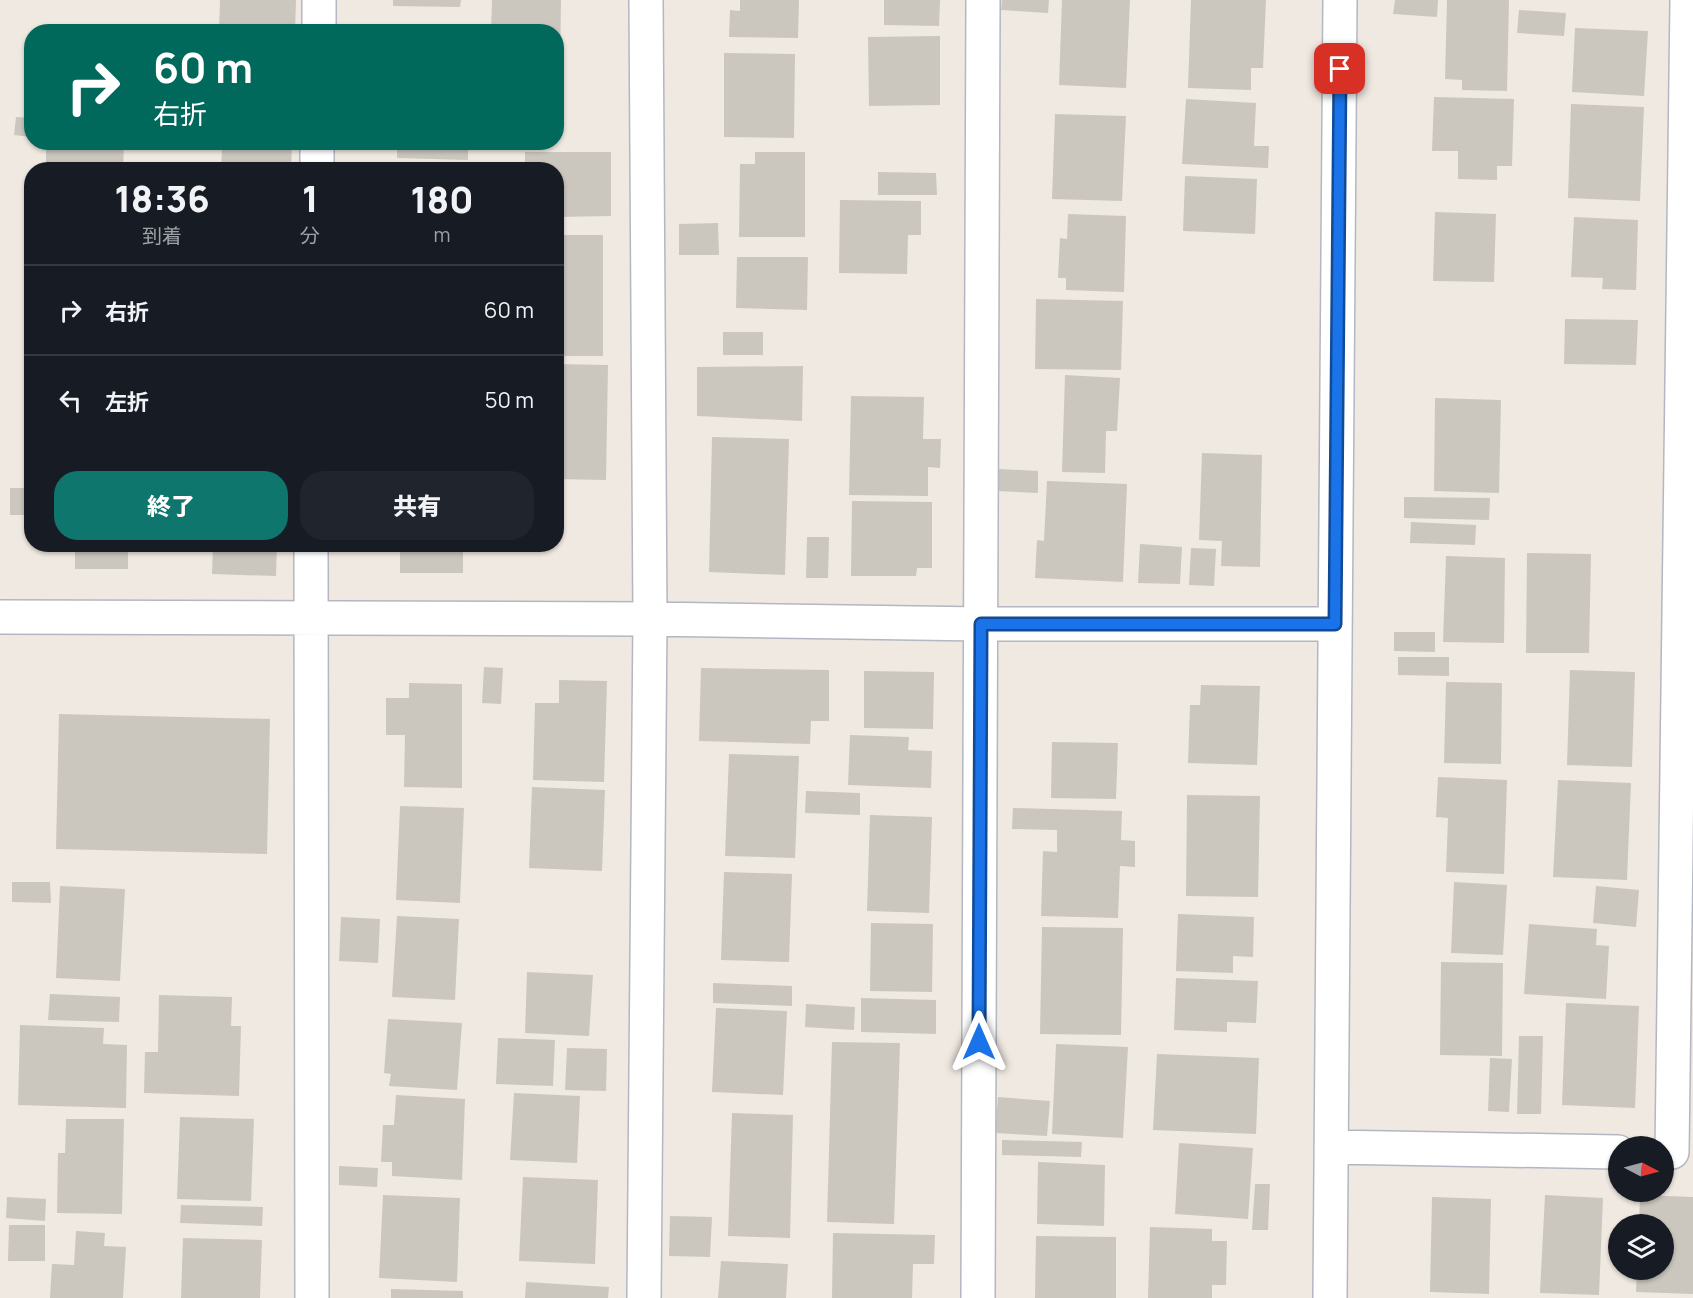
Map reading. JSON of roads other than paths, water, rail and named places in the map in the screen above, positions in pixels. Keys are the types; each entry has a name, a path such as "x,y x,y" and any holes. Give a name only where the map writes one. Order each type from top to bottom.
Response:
{"street":[{"path":"319,0 319,24"},
{"path":"644,1298 650,619 646,0"},
{"path":"978,1298 983,0"},
{"path":"1330,1298 1340,0"},
{"path":"1676,1152 1687,0"},
{"path":"311,552 312,1298"},
{"path":"0,617 650,619 981,624 1335,624"},
{"path":"1331,1147 1608,1152"}]}
